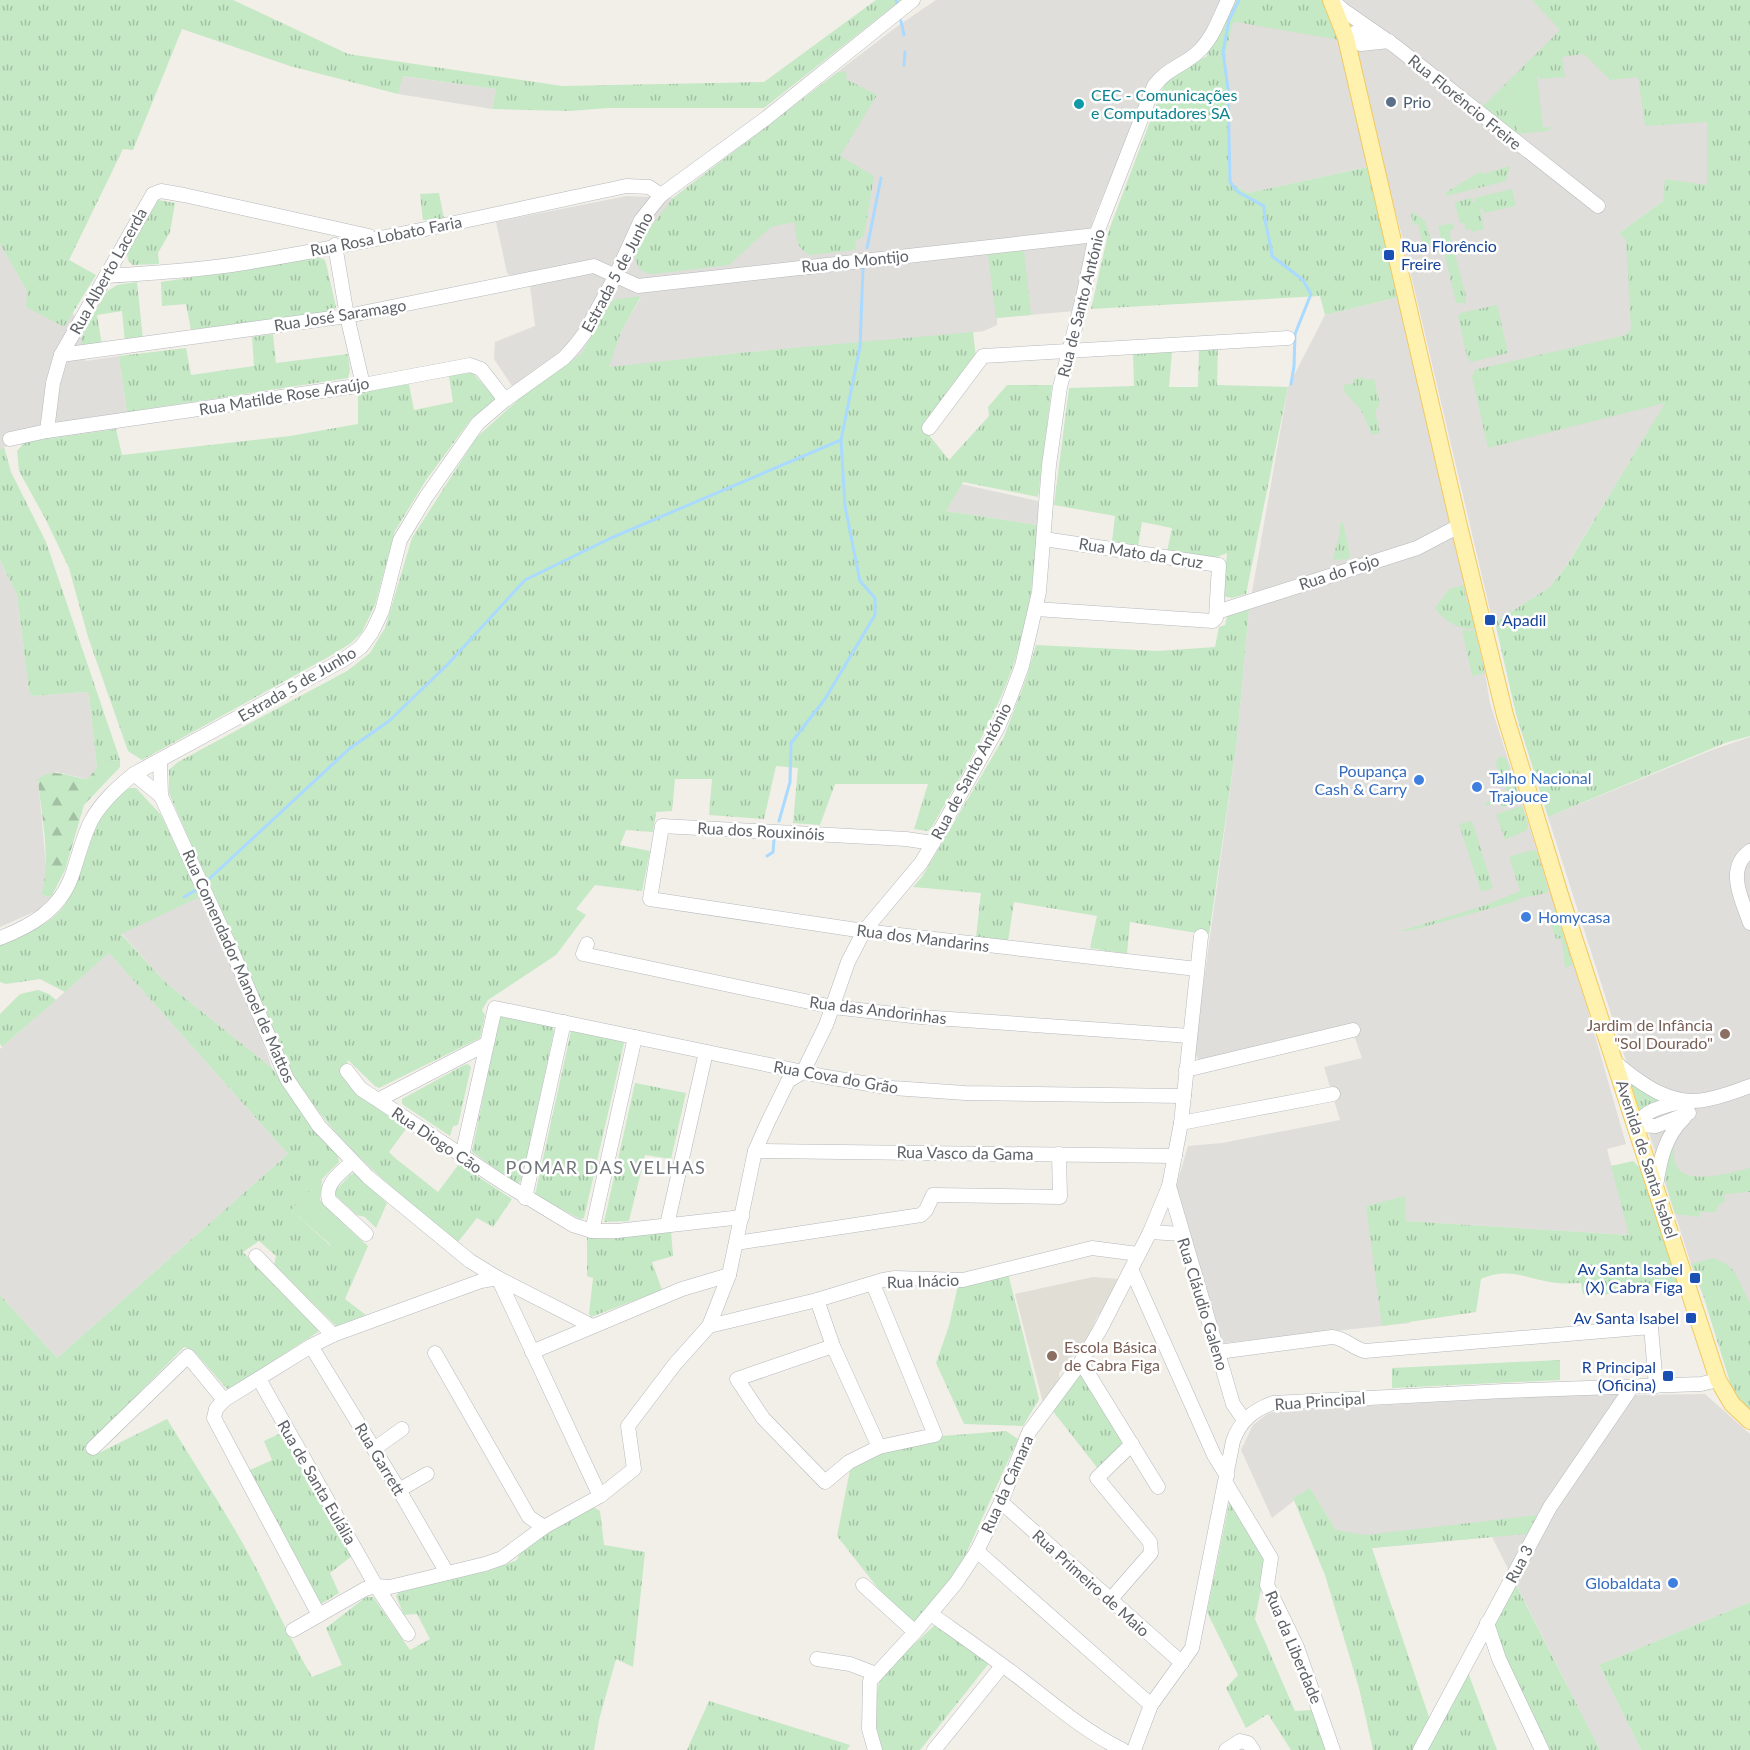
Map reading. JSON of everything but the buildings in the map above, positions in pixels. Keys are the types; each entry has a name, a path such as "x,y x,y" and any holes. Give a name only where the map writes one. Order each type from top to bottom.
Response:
{"main road":[{"name":"Avenida de Santa Isabel","path":"1331,0 1347,38 1505,715 1718,1380 1732,1404 1750,1421"}],"street":[{"name":"Estrada 5 de Junho","path":"0,938 45,915 58,902 71,879 92,820 108,797 134,774 344,660 361,647 372,632 382,611 395,556 404,531 478,423 505,400 564,358 584,334 615,277 641,220 661,195 765,119 913,0"},
{"name":"Rua de Santo António","path":"600,1496 634,1469 628,1426 675,1364 709,1326 729,1275 755,1151 788,1081 803,1072 832,1007 848,962 864,931 921,863 1003,717 1022,666 1036,609 1049,465 1060,387 1096,235 1154,86 1164,74 1201,50 1215,28 1228,0"},
{"name":"Rua Floréncio Freire","path":"1331,0 1373,37 1389,41 1598,206"},
{"path":"1347,38 1358,31 1373,37 1360,52 1354,68"},
{"name":"Rua Rosa Lobato Faria","path":"106,276 186,270 249,262 626,186 649,187 661,195"},
{"name":"Rua Alberto Lacerda","path":"48,431 52,383 61,355 153,194 161,191 377,238"},
{"name":"Rua do Montijo","path":"615,277 638,286 1096,235"},
{"path":"335,245 347,316 363,385"},
{"name":"Rua José Saramago","path":"61,355 347,316 594,266 615,277"},
{"path":"929,428 983,356 1288,338"},
{"name":"Rua Matilde Rose Araújo","path":"10,439 48,431 363,385 470,366 481,369 505,400"},
{"name":"Rua do Fojo","path":"1217,612 1417,548 1459,525"},
{"name":"Rua Mato da Cruz","path":"1044,538 1219,565 1217,612"},
{"path":"1036,609 1213,621 1217,612"},
{"path":"160,761 161,796"},
{"path":"134,774 161,796"},
{"name":"Rua Comendador Manoel de Mattos","path":"161,796 287,1079 319,1126 368,1177 462,1254 498,1278 592,1326"},
{"name":"Rua dos Rouxinóis","path":"650,899 662,826 906,839 933,843"},
{"path":"1750,851 1739,862 1737,871 1739,888 1750,923"},
{"name":"Rua dos Mandarins","path":"650,899 864,931 1197,969"},
{"name":"Rua da Câmara","path":"875,1750 869,1729 870,1681 931,1614 956,1583 977,1551 1002,1502 1029,1432 1081,1362 1101,1328 1132,1271 1169,1186 1181,1123 1201,936"},
{"name":"Rua das Andorinhas","path":"587,944 583,954 832,1007 921,1017 1190,1036"},
{"name":"Rua Cova do Grão","path":"486,1044 495,1008 803,1072 892,1088 955,1092 1184,1096"},
{"path":"525,1198 564,1022"},
{"path":"1186,1070 1353,1030"},
{"path":"592,1231 635,1038"},
{"path":"378,1100 486,1044"},
{"path":"462,1156 486,1044"},
{"path":"667,1225 706,1052"},
{"path":"1616,1063 1648,1089 1688,1107"},
{"name":"Rua Diogo Cão","path":"347,1071 361,1089 525,1198 573,1225 592,1231 617,1231 742,1217"},
{"path":"1636,1125 1650,1111 1688,1107 1750,1086"},
{"path":"1181,1123 1333,1094"},
{"path":"1656,1186 1666,1143 1688,1107"},
{"name":"Rua Vasco da Gama","path":"755,1151 1175,1156"},
{"path":"736,1243 921,1215 933,1195 1059,1197 1059,1154"},
{"path":"352,1162 328,1186 327,1193 329,1200 366,1234"},
{"name":"Rua Cláudio Galeno","path":"1169,1186 1233,1404 1244,1420"},
{"path":"1150,1232 1182,1234"},
{"name":"Rua Inácio","path":"709,1326 817,1300 895,1278 963,1280 1092,1248 1138,1254"},
{"path":"256,1256 333,1335"},
{"name":"Rua da Liberdade","path":"1132,1271 1214,1455 1271,1557 1267,1585 1297,1647 1333,1750"},
{"path":"532,1352 682,1289 729,1275"},
{"path":"293,1630 319,1615 364,1589 376,1586 390,1587 502,1558 544,1527 600,1496 498,1278 481,1281 333,1335 311,1346 224,1400 216,1409 214,1418 319,1615"},
{"path":"833,1346 737,1379 763,1418 825,1482 849,1462 879,1447 935,1435 873,1284"},
{"path":"817,1300 833,1346 879,1447"},
{"path":"1218,1353 1332,1337 1344,1340 1359,1350 1365,1351 1651,1327 1656,1386"},
{"name":"Rua Garrett","path":"311,1346 447,1573"},
{"path":"435,1353 529,1517 544,1527"},
{"path":"93,1448 188,1356 224,1400"},
{"path":"1081,1362 1158,1487"},
{"name":"Rua de Santa Eulália","path":"258,1379 376,1586 408,1634"},
{"name":"Rua Principal","path":"1244,1420 1255,1411 1273,1403 1701,1384 1718,1380"},
{"name":"Rua 3","path":"1420,1750 1550,1507 1632,1387"},
{"path":"1134,1750 1151,1705 1192,1648 1233,1441 1244,1420"},
{"path":"374,1449 402,1429"},
{"path":"1110,1600 1151,1553 1150,1542 1097,1478 1132,1444"},
{"path":"399,1490 427,1474"},
{"name":"Rua Primeiro de Maio","path":"1002,1502 1182,1663"},
{"path":"977,1551 1151,1705"},
{"path":"863,1585 915,1632"},
{"path":"931,1614 1065,1714 1105,1741 1123,1750"},
{"path":"1487,1623 1499,1659 1542,1750"},
{"path":"817,1659 849,1664 876,1674"},
{"path":"934,1750 1002,1666"},
{"path":"1226,1750 1240,1741 1248,1743 1253,1750"}],"shaded area":[{"path":"0,0 55,288 85,331 81,338 85,361 119,356 127,412 116,429 25,442 0,450 0,244 27,291"},
{"path":"936,0 1228,0 1200,48 1143,99 1093,220 1074,311 997,318 997,325 984,331 962,334 738,353 608,368 621,332 641,297 612,300 581,354 520,398 494,359 495,342 535,326 530,286 507,273 496,222 627,196 673,198 899,25"},
{"path":"1324,0 1534,0 1610,80 1638,76 1707,122 1707,185 1663,201 1619,233 1718,327 1666,402 1566,566 1550,587 1493,623 1390,192 1368,167 1248,193 1229,182 1226,53 1233,22"},
{"path":"402,76 496,89 492,109 398,94"},
{"path":"1403,296 1490,703 1586,1004 1626,1144 1607,1149 1630,1235 1405,1221 1405,1197 1366,1206 1410,1323 1223,1343 1176,1187 1188,1146 1222,1143 1340,1120 1324,1067 1362,1058 1350,1024 1201,1062 1194,1053 1237,740 1249,609 1288,387 1325,315"},
{"path":"961,484 1038,501 1038,525 946,511"},
{"path":"0,560 17,595 29,692 33,696 87,692 97,769 87,779 57,772 38,779 46,866 41,895 51,897 38,910 0,927"},
{"path":"1750,737 1750,1314 1703,1295 1691,1264 1548,817 1712,750"},
{"path":"200,897 247,999 272,1068 165,982 121,933"},
{"path":"109,953 288,1154 57,1358 0,1295 0,1049"},
{"name":"Escola Básica de Cabra Figa","path":"1093,1277 1119,1279 1104,1314 1098,1315 1087,1339 1059,1373 1060,1380 1043,1403 1015,1294"},
{"path":"1614,1392 1637,1395 1705,1394 1750,1434 1750,1602 1599,1665 1641,1750 1600,1750 1492,1537 1372,1548 1336,1530 1310,1488 1272,1518 1241,1450 1253,1425 1267,1414 1277,1411"}],"green space":[{"path":"0,0 233,0 348,54 562,86 764,82 876,0 901,0 764,108 608,108 569,111 492,109 496,89 403,76 398,94 290,66 182,29 133,150 123,149 69,260 96,275 64,327 26,307 27,291 0,244"},
{"path":"1232,0 1324,0 1340,40 1233,23 1226,53 1229,182 1248,193 1368,167 1403,296 1325,315 1320,296 1091,309 1109,230 1163,87 1169,77 1207,56 1206,51"},
{"path":"1532,0 1750,0 1750,736 1725,743 1548,817 1516,714 1495,622 1550,587 1567,565 1665,403 1488,448 1472,377 1474,371 1478,369 1626,335 1631,329 1626,240 1619,233 1663,201 1665,179 1707,185 1707,122 1645,126 1638,77 1610,80 1584,54 1562,57 1565,77 1540,79 1539,76 1511,80 1517,131 1551,127 1548,131 1517,134 1483,106 1560,30"},
{"path":"843,71 847,74 846,79 877,95 840,156 874,176 864,236 855,242 856,250 810,255 799,245 794,222 771,227 729,265 654,274 639,269 634,255 638,243 673,198 838,72"},
{"path":"1537,76 1543,128 1517,131 1511,79"},
{"path":"1510,166 1506,181 1446,196 1445,193 1481,171 1483,174"},
{"path":"1512,189 1516,206 1484,213 1483,209 1480,209 1484,229 1472,232 1471,229 1466,230 1464,223 1460,223 1456,202 1471,198 1472,202 1475,201 1474,198"},
{"path":"439,193 444,219 423,220 420,194"},
{"path":"158,200 175,203 170,232 158,253 159,264 132,265 127,254"},
{"path":"1413,212 1425,221 1432,244 1423,244 1418,224 1413,225 1411,213"},
{"path":"1453,223 1454,229 1450,230 1450,236 1466,303 1456,303 1438,226"},
{"path":"1024,250 1031,315 996,318 988,255"},
{"path":"324,259 326,263 336,307 332,311 191,330 186,304 162,306 161,282"},
{"path":"137,282 143,340 125,342 122,311 97,315 102,345 82,346 81,338 106,292 117,285"},
{"path":"641,296 621,332 609,367 973,332 976,358 925,430 949,460 989,416 988,407 1007,385 1052,385 1038,497 963,482 946,511 1038,525 1030,601 1022,638 1002,694 974,752 928,831 914,829 928,784 835,784 820,825 793,823 798,768 776,766 764,819 709,815 712,779 675,779 672,811 656,812 653,832 626,830 620,845 650,851 642,891 595,885 576,909 586,915 556,955 488,1000 482,1010 485,1015 480,1038 379,1088 348,1060 342,1076 362,1097 406,1129 389,1152 395,1158 438,1192 459,1164 512,1199 493,1227 477,1218 458,1242 362,1159 339,1136 300,1086 284,1059 169,793 169,770 178,762 347,671 370,653 385,628 412,538 476,438 520,398 581,354 612,300"},
{"path":"1497,305 1508,353 1471,362 1467,357 1458,316 1461,313"},
{"path":"273,334 276,363 348,354 350,370 348,378 127,412 119,356 186,348 191,375 254,366 252,337"},
{"path":"1199,347 1218,347 1217,385 1288,387 1246,594 1232,598 1223,596 1227,553 1212,559 1167,552 1172,528 1142,522 1138,546 1112,541 1115,516 1054,505 1069,388 1134,386 1133,353 1172,352 1169,387 1198,387"},
{"path":"472,372 496,399 472,418 426,480 395,531 375,605 362,632 351,643 330,656 142,760 128,751 88,637 69,568 19,471 17,451 25,442 116,429 122,455 290,436 358,424 358,393 409,384 414,410 453,402 449,376"},
{"path":"1363,377 1365,380 1374,379 1380,404 1375,412 1380,433 1372,435 1361,410 1345,393 1343,385 1354,383 1353,379"},
{"path":"4,447 11,472 46,542 120,760 104,761 97,769 87,692 33,696 29,692 17,595 0,560 0,450"},
{"path":"1340,523 1343,523 1350,555 1348,559 1333,560 1339,537"},
{"path":"1464,585 1466,601 1469,603 1475,629 1452,624 1435,608 1449,589"},
{"path":"1249,609 1237,740 1209,935 1130,922 1127,954 1090,948 1097,916 1014,902 1008,941 976,938 981,893 913,887 922,877 1004,737 1036,645 1158,651 1215,647 1219,627 1225,625 1227,616"},
{"path":"1462,630 1475,631 1485,673 1472,676"},
{"path":"1498,756 1506,758 1521,803 1502,807 1501,802 1486,806 1485,803 1508,794 1496,765"},
{"path":"120,760 120,767 84,805 65,870 51,897 41,895 46,853 38,779 50,773 56,773 87,779 104,761"},
{"path":"130,788 136,788 161,815 200,897 121,934 165,982 272,1068 338,1157 339,1162 291,1210 331,1246 348,1228 368,1246 345,1299 366,1315 336,1326 274,1265 276,1256 259,1241 243,1252 318,1328 318,1332 230,1389 226,1388 193,1350 184,1347 84,1449 99,1453 167,1419 242,1542 312,1677 342,1665 326,1628 366,1597 373,1597 410,1650 430,1639 417,1614 404,1615 396,1596 400,1590 488,1571 517,1560 519,1555 546,1532 591,1506 600,1511 604,1545 645,1552 633,1667 616,1659 599,1720 594,1750 0,1750 0,1295 57,1358 288,1154 109,953 65,992 40,979 6,984 0,982 0,944 27,933 53,918 60,911 74,889 98,824 116,797"},
{"path":"1522,806 1528,823 1527,830 1505,840 1496,814"},
{"path":"1472,821 1493,888 1481,892 1459,824"},
{"path":"1532,850 1538,855 1548,889 1547,893 1517,899 1517,901 1413,930 1397,932 1483,906 1520,891 1509,857"},
{"path":"1554,910 1573,965 1565,968 1562,938 1556,939 1549,917 1554,915"},
{"path":"38,990 49,994 56,1000 2,1047 0,1044 0,1014 20,994"},
{"path":"503,1015 552,1026 554,1031 522,1180 517,1184 472,1152 499,1018"},
{"path":"571,1031 621,1039 624,1043 584,1218 580,1219 535,1195"},
{"path":"468,1064 471,1067 458,1125 453,1126 450,1136 402,1104 402,1099"},
{"path":"1630,1080 1671,1101 1640,1113"},
{"path":"635,1083 686,1093 671,1159 645,1155 629,1221 604,1222"},
{"path":"1674,1144 1674,1158 1677,1167 1683,1173 1691,1176 1711,1176 1750,1168 1750,1192 1724,1194 1725,1201 1718,1206 1716,1212 1699,1212 1699,1217 1675,1214 1665,1175 1667,1160"},
{"path":"1633,1161 1641,1169 1679,1282 1602,1295 1583,1294 1581,1283 1557,1283 1510,1274 1491,1275 1481,1279 1476,1312 1382,1326 1366,1206 1405,1196 1405,1221 1629,1235 1611,1166"},
{"path":"354,1173 387,1203 376,1228 335,1195 336,1190"},
{"path":"322,1179 320,1200 348,1228 332,1246 291,1210"},
{"path":"671,1232 673,1256 652,1262 662,1290 591,1317 589,1314 593,1278 587,1276 587,1238 611,1239"},
{"path":"1713,1258 1727,1264 1736,1274 1750,1304 1750,1411 1733,1392 1691,1264"},
{"path":"1008,1273 1039,1399 1023,1426 964,1424 936,1363 949,1326 958,1285"},
{"path":"1560,1360 1560,1380 1392,1388 1392,1368"},
{"path":"1085,1374 1125,1445 1099,1470 1052,1410 1077,1376"},
{"path":"1006,1431 1018,1439 955,1578 916,1625 892,1606 837,1536 850,1470 884,1450 942,1436"},
{"path":"281,1433 352,1556 330,1573 339,1593 321,1604 250,1470 272,1460 264,1441"},
{"path":"1310,1488 1336,1530 1365,1535 1538,1515 1527,1534 1372,1548 1430,1720 1416,1750 1373,1750 1359,1688 1325,1575 1293,1498"},
{"path":"1230,1499 1267,1560 1255,1619 1295,1711 1313,1710 1329,1750 1291,1750 1268,1714 1246,1728 1226,1688 1238,1675 1207,1612"},
{"path":"1515,1583 1600,1750 1549,1750 1495,1635 1493,1624"},
{"path":"1750,1602 1750,1750 1641,1750 1599,1665"},
{"path":"936,1624 990,1662 920,1750 881,1750 876,1724 876,1697 881,1675"},
{"path":"1467,1670 1497,1750 1427,1750"},
{"path":"709,1701 850,1745 847,1750 687,1750"}],"waterway":[{"path":"1239,0 1229,20 1223,52 1228,89 1230,182 1238,192 1264,206 1272,256 1303,280 1311,294 1295,334 1291,384"},
{"path":"901,21 904,35"},
{"path":"904,65 905,52"},
{"path":"867,248 881,178"},
{"path":"779,821 790,782 791,743 825,699 875,615 875,598 860,581 845,506 841,440 860,347 863,269"},
{"path":"208,880 349,749 389,721 448,664 525,580 611,538 841,440"},
{"path":"767,856 773,852 774,840"},
{"path":"184,897 196,890"}],"place":[{"name":"Prio","path":"1391,102"},
{"name":"CEC - Comunicações e Computadores SA","path":"1079,104"},
{"name":"Rua Florêncio Freire","path":"1389,255"},
{"name":"Apadil","path":"1490,620"},
{"name":"Poupança Cash & Carry","path":"1419,780"},
{"name":"Talho Nacional Trajouce","path":"1477,787"},
{"name":"Homycasa","path":"1526,917"},
{"name":"Jardim de Infância \"Sol Dourado\"","path":"1725,1034"},
{"name":"Av Santa Isabel (X) Cabra Figa","path":"1695,1278"},
{"name":"Av Santa Isabel","path":"1691,1318"},
{"name":"Escola Básica de Cabra Figa","path":"1052,1356"},
{"name":"R Principal (Oficina)","path":"1668,1376"},
{"name":"Globaldata","path":"1673,1583"}],"district":[{"name":"POMAR DAS VELHAS","path":"606,1168"}]}
